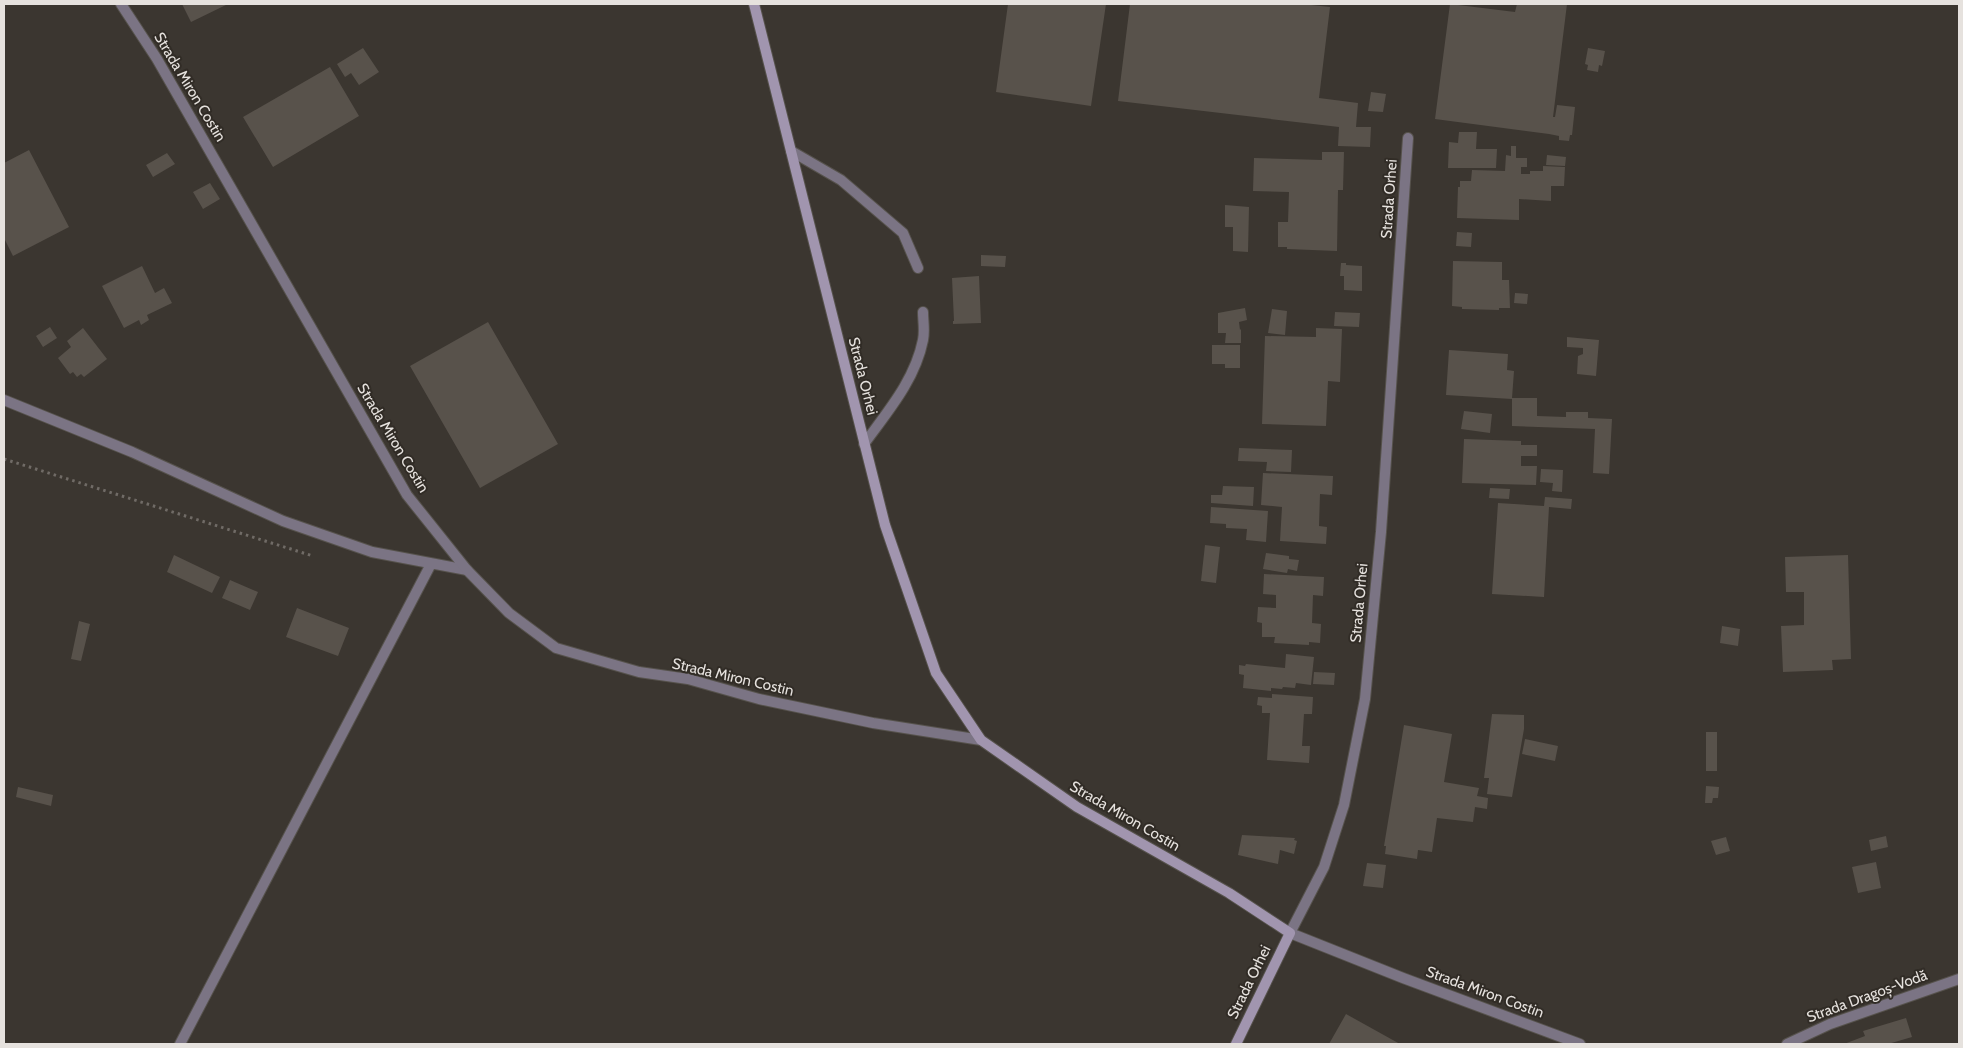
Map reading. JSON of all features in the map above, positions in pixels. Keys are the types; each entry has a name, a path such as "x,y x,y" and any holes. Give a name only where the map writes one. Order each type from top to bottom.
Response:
{"main road":[{"name":"Strada Orhei","path":"754,4 885,525 936,673 981,740"},
{"name":"Strada Miron Costin","path":"981,740 1077,807 1228,893 1290,933"},
{"name":"Strada Orhei","path":"1236,1044 1290,933"}],"street":[{"name":"Strada Miron Costin","path":"121,4 157,59 407,495 467,570 510,612 556,648 639,672 688,679 759,699 873,723 981,740"},
{"name":"Strada Orhei","path":"1290,933 1327,858 1344,804 1365,699 1381,532 1408,138"},
{"path":"791,151 841,180 903,233 918,268"},
{"path":"864,444 902,393 916,365 924,338 923,312"},
{"path":"4,400 132,452 283,521 372,552 467,570"},
{"path":"180,1044 431,564"},
{"name":"Strada Miron Costin","path":"1290,933 1403,978 1580,1044"},
{"name":"Strada Dragoș-Vodă","path":"1787,1044 1830,1024 1959,979"}],"path":[{"path":"4,459 317,557"}],"building":[{"path":"182,4 228,4 191,22"},
{"path":"1008,4 1106,4 1091,106 996,92"},
{"path":"1130,4 1302,4 1330,7 1319,98 1358,103 1356,127 1371,127 1370,147 1338,146 1339,127 1118,101"},
{"path":"1450,4 1515,12 1517,4 1567,4 1553,117 1555,117 1557,105 1575,107 1572,135 1570,135 1569,141 1559,140 1559,136 1549,134 1435,119"},
{"path":"363,48 379,72 359,85 351,73 345,77 337,64"},
{"path":"1588,48 1605,51 1602,66 1599,65 1598,72 1587,70 1588,65 1585,64"},
{"path":"330,67 359,116 273,167 243,117"},
{"path":"1371,92 1386,94 1383,112 1368,111"},
{"path":"1459,132 1477,132 1476,149 1497,149 1496,168 1448,168 1449,142 1458,143"},
{"path":"1511,146 1516,146 1516,158 1527,158 1527,167 1521,167 1521,174 1530,174 1530,171 1543,171 1543,166 1565,167 1564,186 1551,186 1551,201 1519,199 1519,220 1457,218 1458,187 1460,187 1460,181 1471,181 1472,170 1505,171 1506,155 1511,156"},
{"path":"29,150 69,227 13,256 4,238 4,163"},
{"path":"1322,152 1344,152 1343,190 1338,190 1337,251 1278,247 1278,222 1288,222 1289,192 1253,191 1254,158 1322,160"},
{"path":"167,153 175,164 153,177 146,165"},
{"path":"1547,155 1566,157 1565,166 1546,165"},
{"path":"210,183 220,199 203,209 193,192"},
{"path":"1225,205 1249,207 1248,252 1233,251 1233,227 1225,227"},
{"path":"1457,232 1472,233 1471,247 1456,246"},
{"path":"981,255 1006,256 1005,267 981,266"},
{"path":"1453,261 1502,262 1502,280 1509,280 1510,308 1499,308 1499,310 1462,309 1462,307 1452,306"},
{"path":"1341,263 1362,266 1362,291 1344,290 1344,276 1340,276"},
{"path":"142,266 155,293 164,288 172,303 147,315 149,320 141,325 139,320 124,328 102,286"},
{"path":"979,276 981,323 953,324 952,278"},
{"path":"1515,293 1528,294 1527,304 1514,303"},
{"path":"1245,308 1247,320 1239,322 1241,343 1225,343 1226,333 1218,333 1218,313"},
{"path":"1272,309 1287,311 1285,335 1268,333"},
{"path":"1335,312 1360,313 1359,327 1334,326"},
{"path":"488,322 558,444 480,488 410,366"},
{"path":"50,327 57,338 43,347 36,336"},
{"path":"83,328 107,359 84,377 81,374 77,377 73,372 70,374 58,358 71,347 67,341"},
{"path":"1316,328 1342,329 1340,382 1328,381 1326,426 1262,424 1265,336 1316,337"},
{"path":"1567,337 1599,340 1596,376 1577,374 1578,356 1583,354 1583,348 1567,347"},
{"path":"1212,345 1240,345 1240,368 1225,368 1225,364 1212,364"},
{"path":"1449,350 1508,354 1507,370 1514,371 1512,398 1537,398 1537,416 1566,417 1566,412 1588,412 1588,418 1612,419 1609,474 1593,473 1595,429 1512,426 1512,399 1446,395"},
{"path":"1464,411 1492,414 1490,433 1461,429"},
{"path":"1464,439 1521,441 1521,445 1537,445 1537,456 1521,456 1521,466 1537,466 1536,485 1462,483"},
{"path":"1239,448 1292,450 1291,472 1266,471 1267,462 1238,461"},
{"path":"1541,469 1563,470 1562,492 1552,491 1553,483 1540,482"},
{"path":"1263,473 1333,476 1332,495 1320,494 1319,526 1327,527 1326,544 1280,541 1282,507 1261,505"},
{"path":"1223,486 1254,487 1253,506 1211,503 1211,495 1222,495"},
{"path":"1490,488 1510,489 1509,499 1489,498"},
{"path":"1545,497 1572,499 1571,509 1549,507 1544,597 1492,594 1498,503 1544,506"},
{"path":"1211,507 1268,511 1266,542 1246,540 1247,529 1226,528 1226,524 1210,523"},
{"path":"1205,545 1220,547 1216,583 1201,581"},
{"path":"1266,553 1289,556 1289,559 1299,560 1297,571 1288,569 1287,573 1263,569"},
{"path":"174,555 220,577 212,593 167,572"},
{"path":"1848,555 1851,659 1832,660 1833,670 1783,672 1781,626 1804,625 1804,592 1786,592 1785,557"},
{"path":"1264,574 1324,577 1323,596 1313,595 1312,623 1321,624 1320,643 1309,642 1309,645 1274,643 1275,637 1262,637 1262,623 1257,622 1258,607 1276,608 1276,595 1263,594"},
{"path":"230,580 258,592 250,610 222,598"},
{"path":"297,608 349,628 338,656 286,637"},
{"path":"79,621 90,624 81,661 71,659"},
{"path":"1722,626 1740,629 1738,646 1720,643"},
{"path":"1286,654 1314,657 1311,685 1296,683 1295,688 1271,688 1271,691 1243,688 1244,675 1239,674 1239,665 1285,668"},
{"path":"1314,672 1335,673 1334,685 1313,684"},
{"path":"1272,694 1313,697 1312,714 1304,714 1302,746 1310,746 1309,763 1267,760 1270,713 1262,713 1262,706 1257,705 1258,697 1272,698"},
{"path":"1492,714 1524,715 1524,729 1512,797 1487,794 1489,778 1484,778"},
{"path":"1404,725 1452,734 1444,782 1479,788 1477,796 1488,798 1487,809 1475,807 1473,822 1437,818 1432,852 1418,850 1417,859 1385,854 1386,846 1384,846"},
{"path":"1706,732 1717,732 1717,771 1706,771"},
{"path":"1525,739 1558,746 1555,761 1522,754"},
{"path":"1706,786 1719,787 1718,798 1713,798 1712,803 1705,803"},
{"path":"18,787 53,795 51,806 16,797"},
{"path":"1242,835 1295,838 1294,840 1297,841 1294,854 1280,850 1278,864 1238,855"},
{"path":"1886,836 1888,847 1871,851 1869,840"},
{"path":"1726,837 1730,851 1716,855 1711,841"},
{"path":"1876,862 1881,888 1858,893 1852,867"},
{"path":"1367,863 1386,865 1383,888 1363,886"},
{"path":"1346,1014 1400,1044 1329,1044"},
{"path":"1906,1018 1912,1037 1888,1044 1844,1044 1865,1036 1863,1031"}]}
